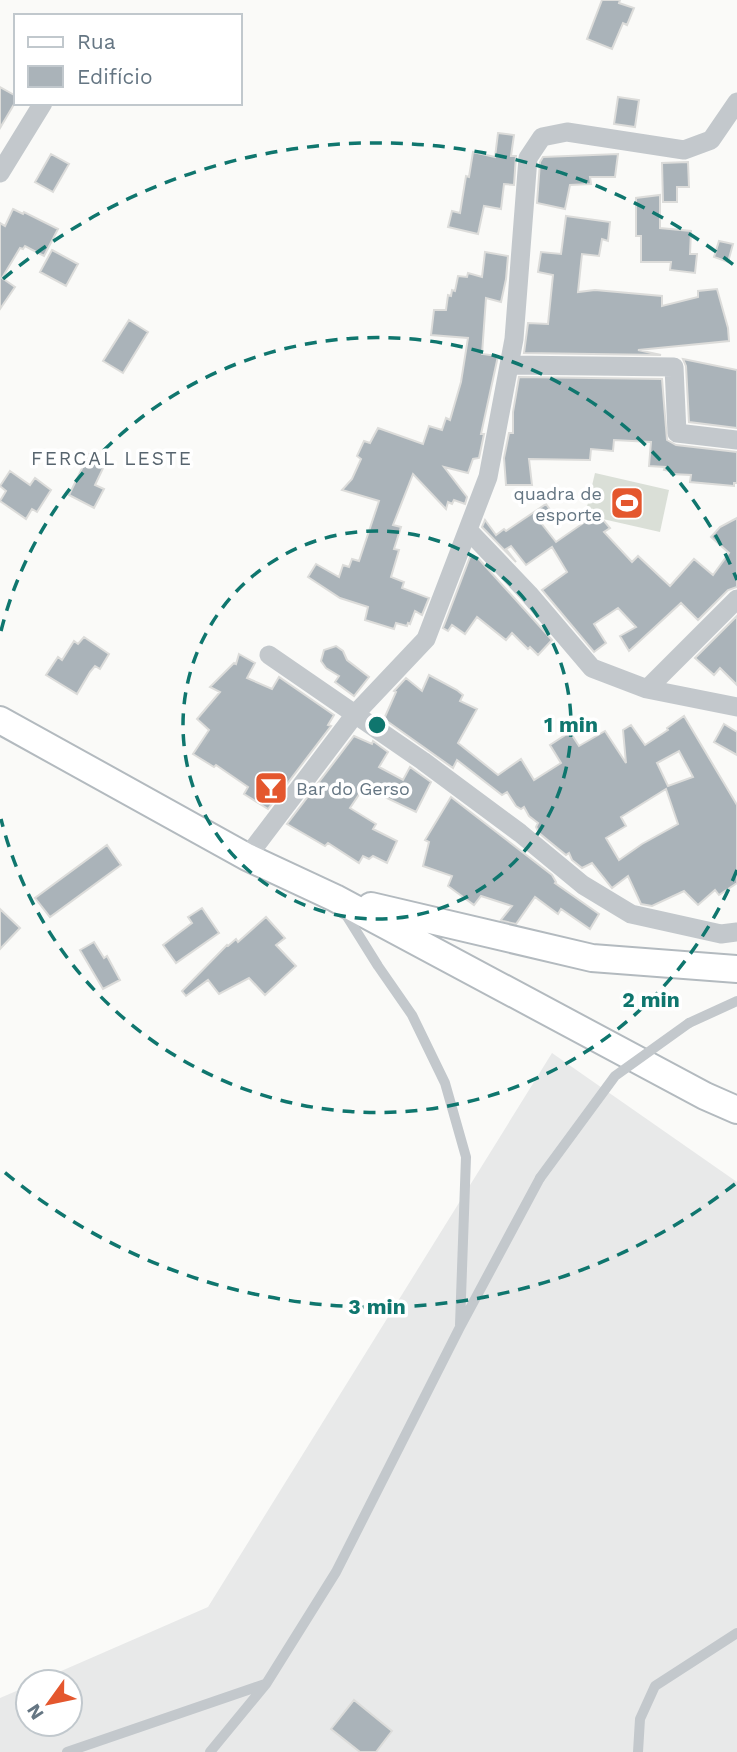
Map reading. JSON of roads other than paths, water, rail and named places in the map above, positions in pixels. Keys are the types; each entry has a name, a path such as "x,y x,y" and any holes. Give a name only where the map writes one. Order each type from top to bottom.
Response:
{"main road":[{"path":"0,720 247,857 335,898 705,1096 737,1110"},
{"path":"335,898 592,958 737,969"}],"street":[{"path":"247,857 356,713 426,639 488,477 514,339 528,159 542,137 566,132 684,150 710,140 737,102"},
{"path":"0,173 42,105"},
{"path":"510,365 674,367 677,433 737,440"},
{"path":"468,530 529,594 592,668 646,689 737,707"},
{"path":"646,689 737,599"},
{"path":"269,655 356,713 520,833 583,885 631,914 721,934 737,932"}],"lane":[{"path":"335,898 412,1015 445,1083 466,1157 460,1329"},
{"path":"210,1752 266,1684 336,1572 540,1178 615,1076 689,1023 737,1001"},
{"path":"638,1752 640,1719 655,1686 735,1636"},
{"path":"67,1752 266,1684"}],"place":[{"name":"quadra de esporte","path":"627,503"},
{"name":"Bar do Gerso","path":"271,788"}],"district":[{"name":"FERCAL LESTE","path":"112,458"}]}
